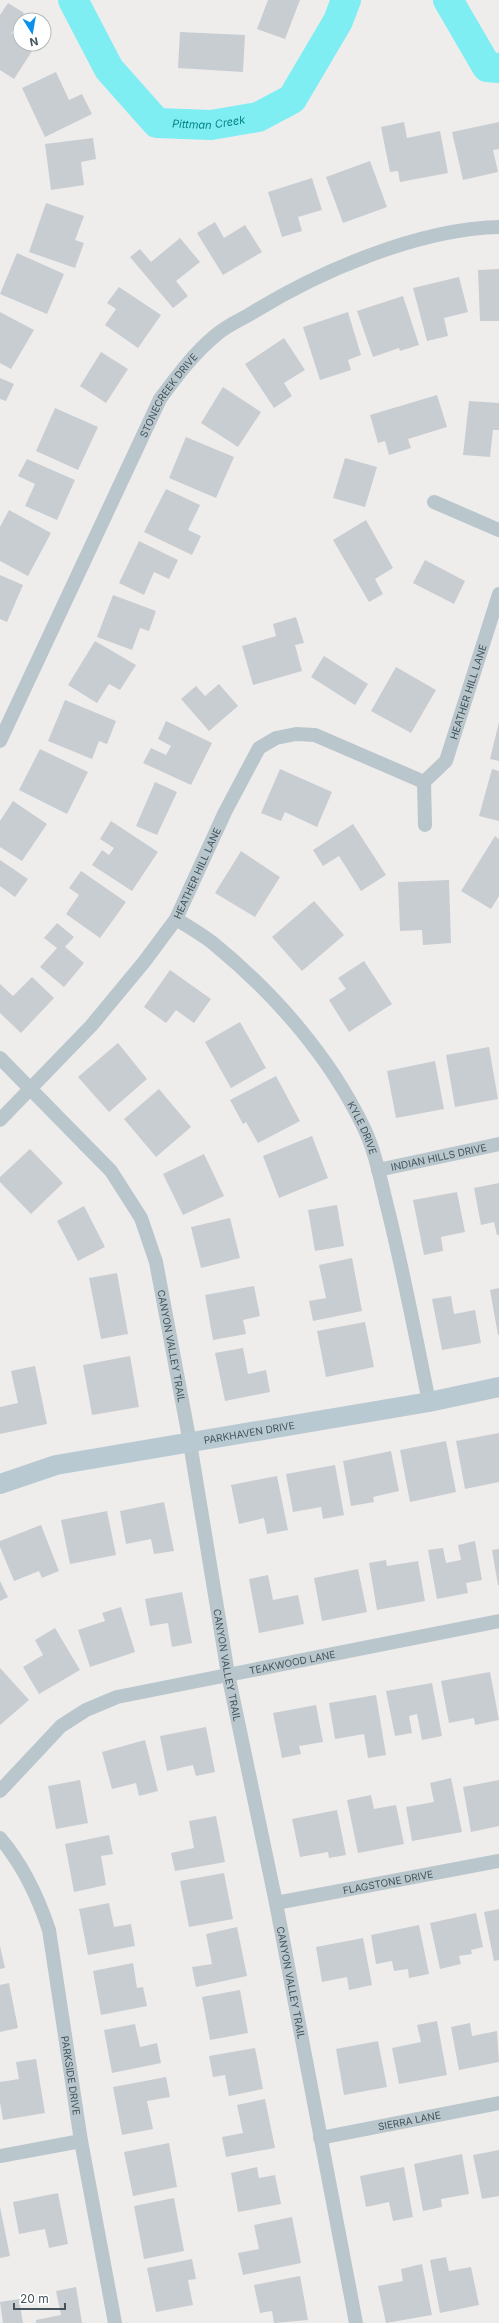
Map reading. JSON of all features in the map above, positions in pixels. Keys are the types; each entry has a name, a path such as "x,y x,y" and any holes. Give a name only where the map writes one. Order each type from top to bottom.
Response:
{"street":[{"name":"STONECREEK DRIVE","path":"0,741 160,399 185,365 216,335 297,287 354,262 419,240 480,227 499,227"},
{"path":"434,502 499,530"},
{"name":"HEATHER HILL LANE","path":"0,1120 32,1089 91,1026 144,962 176,919 225,812 259,748 276,738 296,734 315,734 424,782 446,761 499,594"},
{"path":"424,782 425,825"},
{"name":"KYLE DRIVE","path":"176,919 214,943 266,991 310,1042 341,1087 365,1129 378,1170 395,1238 429,1402"},
{"name":"CANYON VALLEY TRAIL","path":"0,1058 111,1171 141,1218 156,1262 190,1443 228,1674 276,1903 356,2323"},
{"name":"INDIAN HILLS DRIVE","path":"378,1170 499,1144"},
{"name":"PARKHAVEN DRIVE","path":"0,1484 56,1465 429,1402 499,1387"},
{"name":"TEAKWOOD LANE","path":"0,1791 61,1726 86,1710 117,1697 499,1621"},
{"name":"PARKSIDE DRIVE","path":"0,1838 9,1848 39,1900 48,1930 81,2141 115,2323"},
{"name":"FLAGSTONE DRIVE","path":"276,1903 499,1861"},
{"name":"SIERRA LANE","path":"320,2138 499,2103"},
{"path":"0,2156 81,2141"}],"building":[{"path":"268,0 300,0 285,39 257,29"},
{"path":"8,3 22,12 12,12 12,52 31,52 14,79 0,70 0,15"},
{"path":"180,32 245,35 243,72 178,68"},
{"path":"56,72 69,100 82,94 92,114 45,137 22,88"},
{"path":"404,122 407,138 440,131 448,173 400,182 398,171 390,172 381,127"},
{"path":"499,122 499,149 493,150 498,172 463,180 452,132"},
{"path":"93,138 96,159 81,162 84,185 51,190 45,144"},
{"path":"370,161 387,207 343,223 326,177"},
{"path":"312,178 322,210 298,217 302,231 282,237 268,192"},
{"path":"46,203 84,216 75,240 84,243 75,268 29,252"},
{"path":"215,222 224,238 245,225 262,252 223,275 197,233"},
{"path":"180,238 200,262 176,281 188,296 173,308 130,257 140,249 151,262"},
{"path":"17,253 64,274 47,314 0,294"},
{"path":"499,269 499,321 480,321 478,270"},
{"path":"459,277 468,312 444,318 448,336 427,341 413,288"},
{"path":"119,287 161,315 138,348 105,325 116,309 107,303"},
{"path":"403,296 419,345 400,351 399,348 373,357 357,311"},
{"path":"0,312 34,330 11,369 0,363"},
{"path":"348,312 361,355 348,360 351,370 320,380 303,327"},
{"path":"284,338 305,370 284,383 292,396 274,408 245,364"},
{"path":"101,352 128,369 106,403 80,386"},
{"path":"0,378 14,384 6,401 0,399"},
{"path":"223,387 261,412 238,447 201,423"},
{"path":"437,395 447,427 408,439 411,448 389,455 385,441 378,443 370,415"},
{"path":"469,401 499,403 499,430 493,430 490,457 463,455"},
{"path":"55,408 98,427 78,470 36,451"},
{"path":"186,437 234,457 216,498 169,478"},
{"path":"345,458 377,467 365,507 333,498"},
{"path":"27,459 75,480 57,520 25,506 35,484 18,476"},
{"path":"166,489 200,505 188,530 201,536 192,555 144,532"},
{"path":"9,510 51,533 28,576 0,561 0,527"},
{"path":"366,520 393,568 375,579 383,594 369,602 333,540"},
{"path":"139,541 178,560 169,579 154,572 144,595 119,583"},
{"path":"425,560 465,581 454,604 413,583"},
{"path":"0,575 23,585 7,622 0,619"},
{"path":"113,595 156,611 149,631 140,628 132,650 97,637"},
{"path":"296,617 304,643 295,645 302,671 253,685 242,646 276,636 273,624"},
{"path":"95,641 136,665 120,690 109,684 97,703 68,685"},
{"path":"324,656 368,684 355,705 311,677"},
{"path":"396,667 436,690 411,733 371,711"},
{"path":"219,684 238,706 209,731 181,699 196,686 205,696"},
{"path":"65,700 116,721 107,744 99,741 92,759 48,741"},
{"path":"166,721 212,743 191,785 143,763 151,748 166,755 171,746 158,739"},
{"path":"499,722 499,761 490,759"},
{"path":"40,749 88,772 67,814 19,790"},
{"path":"280,769 332,792 317,827 285,812 281,821 261,813"},
{"path":"492,769 499,771 499,821 479,816"},
{"path":"155,782 177,792 157,835 136,826"},
{"path":"13,801 47,824 22,861 0,847 0,821"},
{"path":"111,821 158,852 132,891 92,865 102,850 109,855 114,848 100,839"},
{"path":"353,824 386,875 361,891 339,856 323,866 313,850"},
{"path":"495,836 499,839 499,896 491,909 461,891"},
{"path":"241,851 280,877 255,917 215,893"},
{"path":"0,860 28,879 15,897 0,886"},
{"path":"81,871 126,902 100,938 66,914 79,895 69,888"},
{"path":"449,880 451,943 423,945 422,930 400,931 398,882"},
{"path":"314,901 344,935 302,971 272,937"},
{"path":"57,923 74,937 65,947 84,963 64,987 40,967 57,948 44,938"},
{"path":"364,961 392,1004 349,1032 329,1000 346,989 338,978"},
{"path":"170,970 211,999 194,1023 176,1010 166,1023 144,1007"},
{"path":"32,977 54,998 21,1033 0,1013 0,984 13,996"},
{"path":"240,1022 266,1068 231,1088 205,1042"},
{"path":"118,1043 147,1079 109,1112 78,1077"},
{"path":"489,1047 498,1099 455,1107 446,1055"},
{"path":"435,1061 444,1109 396,1118 387,1071"},
{"path":"276,1076 300,1121 258,1143 246,1122 243,1124 230,1100"},
{"path":"159,1089 191,1127 156,1157 124,1119"},
{"path":"312,1136 328,1178 279,1198 263,1156"},
{"path":"30,1149 63,1183 31,1214 0,1182 0,1177"},
{"path":"204,1154 224,1196 183,1215 163,1174"},
{"path":"499,1183 499,1235 497,1235 494,1222 481,1225 474,1188"},
{"path":"457,1192 465,1232 441,1237 443,1251 424,1255 413,1200"},
{"path":"337,1205 344,1246 315,1251 308,1210"},
{"path":"84,1206 105,1247 78,1261 57,1221"},
{"path":"230,1218 240,1258 201,1268 191,1227"},
{"path":"352,1258 362,1311 313,1321 309,1301 326,1298 319,1265"},
{"path":"117,1273 128,1334 101,1339 89,1278"},
{"path":"254,1286 260,1316 243,1320 246,1334 213,1340 205,1295"},
{"path":"499,1288 499,1335 498,1335 490,1290"},
{"path":"451,1296 454,1314 475,1310 481,1343 442,1350 432,1299"},
{"path":"365,1322 374,1367 326,1377 317,1331"},
{"path":"243,1348 248,1374 266,1370 270,1392 225,1401 215,1353"},
{"path":"130,1356 139,1407 92,1415 83,1365"},
{"path":"35,1366 47,1424 0,1434 0,1407 18,1403 11,1371"},
{"path":"499,1433 499,1482 465,1489 456,1441"},
{"path":"446,1441 456,1492 410,1502 400,1450"},
{"path":"391,1451 399,1491 373,1497 374,1502 351,1506 343,1461"},
{"path":"335,1465 344,1515 323,1519 321,1507 293,1512 286,1474"},
{"path":"277,1476 288,1530 267,1534 264,1518 239,1524 231,1485"},
{"path":"164,1502 174,1551 154,1554 151,1539 126,1544 120,1511"},
{"path":"107,1511 116,1555 70,1564 61,1520"},
{"path":"41,1525 59,1571 42,1578 39,1571 14,1581 0,1547 0,1541"},
{"path":"475,1541 482,1580 466,1583 468,1593 437,1599 428,1550 443,1548 446,1563 461,1560 458,1545"},
{"path":"499,1549 499,1585 498,1585 492,1550"},
{"path":"386,1560 387,1566 418,1561 425,1601 377,1610 369,1563"},
{"path":"358,1569 367,1612 322,1621 314,1578"},
{"path":"268,1575 273,1600 298,1595 304,1624 259,1633 249,1579"},
{"path":"0,1581 8,1597 0,1601"},
{"path":"182,1592 192,1643 172,1647 168,1623 150,1626 145,1599"},
{"path":"121,1607 135,1652 90,1667 78,1630 105,1621 102,1613"},
{"path":"55,1628 80,1670 39,1694 23,1667 43,1655 35,1640"},
{"path":"0,1668 29,1700 0,1725"},
{"path":"490,1672 499,1720 475,1725 474,1718 449,1723 441,1681"},
{"path":"432,1683 442,1736 422,1740 417,1714 409,1716 412,1733 395,1736 386,1691"},
{"path":"376,1695 386,1755 368,1758 364,1734 335,1739 329,1703"},
{"path":"316,1705 323,1742 299,1746 301,1754 282,1758 273,1713"},
{"path":"206,1727 215,1772 196,1776 193,1765 167,1771 160,1736"},
{"path":"145,1740 158,1791 139,1796 136,1783 112,1789 102,1752"},
{"path":"451,1778 462,1832 412,1841 406,1807 434,1802 430,1783"},
{"path":"80,1780 88,1823 56,1829 48,1786"},
{"path":"499,1780 499,1826 471,1832 463,1787"},
{"path":"371,1795 374,1809 396,1805 404,1844 358,1853 347,1800"},
{"path":"337,1810 346,1855 329,1858 328,1852 300,1857 292,1819"},
{"path":"216,1816 225,1862 175,1871 171,1853 194,1848 189,1821"},
{"path":"109,1835 113,1854 101,1856 106,1885 74,1892 65,1844"},
{"path":"224,1873 233,1919 189,1927 180,1881"},
{"path":"109,1903 114,1927 131,1924 135,1946 88,1955 79,1909"},
{"path":"499,1909 499,1960 494,1961 484,1912"},
{"path":"476,1913 483,1947 471,1950 472,1954 459,1956 461,1964 440,1969 430,1923"},
{"path":"419,1925 429,1974 409,1978 408,1969 394,1971 392,1961 376,1964 371,1935"},
{"path":"237,1927 247,1976 196,1987 192,1967 212,1964 206,1934"},
{"path":"363,1938 372,1985 349,1990 347,1977 322,1982 316,1947"},
{"path":"0,1946 5,1968 0,1969"},
{"path":"133,1963 137,1988 143,1987 147,2006 101,2015 93,1971"},
{"path":"9,1983 18,2028 0,2032 0,1985"},
{"path":"240,1990 248,2033 210,2040 202,1997"},
{"path":"437,2021 447,2075 399,2084 392,2048 421,2042 417,2025"},
{"path":"470,2023 472,2036 497,2031 499,2062 459,2070 451,2027"},
{"path":"135,2024 140,2047 157,2043 161,2063 112,2073 104,2030"},
{"path":"378,2041 387,2087 344,2095 336,2049"},
{"path":"255,2048 263,2089 229,2096 225,2075 213,2077 209,2056"},
{"path":"36,2059 45,2113 3,2120 0,2102 0,2082 19,2079 16,2062"},
{"path":"166,2077 170,2097 147,2101 153,2129 122,2135 113,2087"},
{"path":"265,2099 275,2148 226,2157 222,2137 243,2133 237,2105"},
{"path":"169,2143 177,2187 133,2196 124,2152"},
{"path":"499,2150 499,2196 482,2199 473,2155"},
{"path":"462,2154 469,2194 441,2199 442,2207 423,2211 414,2164"},
{"path":"257,2167 259,2178 275,2175 281,2204 238,2212 231,2173"},
{"path":"404,2167 413,2217 393,2221 389,2202 366,2207 360,2176"},
{"path":"58,2193 68,2244 49,2248 45,2229 19,2234 13,2202"},
{"path":"174,2198 184,2251 144,2259 134,2206"},
{"path":"0,2207 10,2256 0,2258"},
{"path":"292,2217 301,2263 243,2275 238,2253 259,2249 254,2225"},
{"path":"446,2257 449,2271 471,2267 479,2305 440,2313 430,2260"},
{"path":"192,2259 196,2279 188,2280 193,2305 156,2312 147,2268"},
{"path":"422,2264 432,2315 386,2323 378,2286 403,2281 401,2269"},
{"path":"300,2276 308,2320 274,2323 272,2311 260,2313 254,2285"},
{"path":"76,2287 82,2323 36,2323 36,2320 61,2315 56,2291"},
{"path":"19,2299 23,2323 3,2323 0,2302"}],"waterway":[{"name":"Pittman Creek","path":"73,0 109,69 157,123 211,125 258,117 292,99 338,21 346,0"},
{"name":"Pittman Creek","path":"448,0 487,67 499,68"}]}
